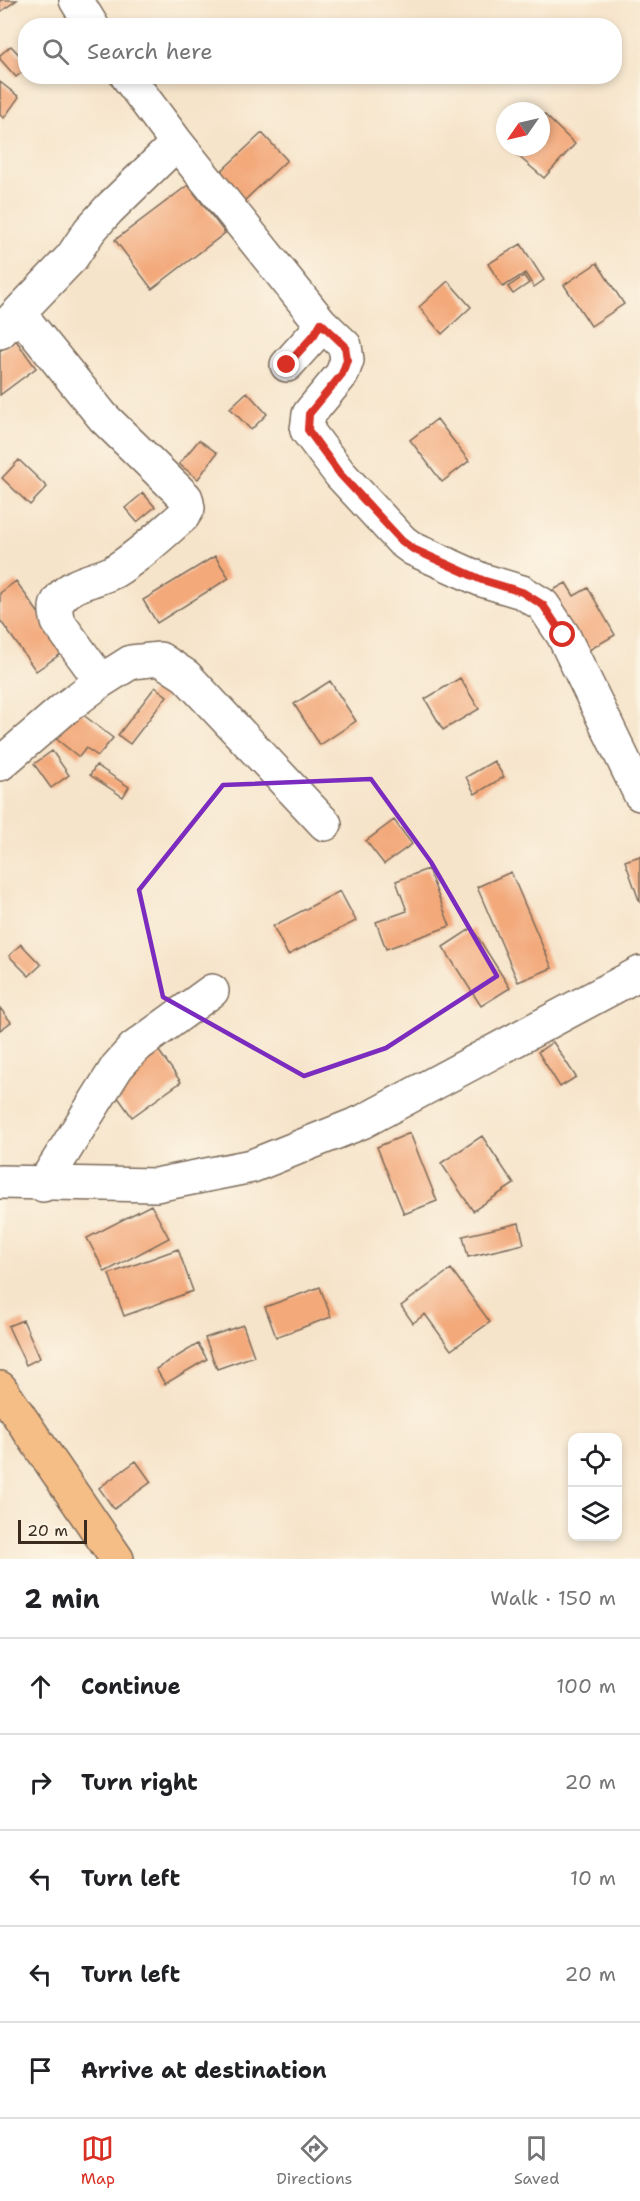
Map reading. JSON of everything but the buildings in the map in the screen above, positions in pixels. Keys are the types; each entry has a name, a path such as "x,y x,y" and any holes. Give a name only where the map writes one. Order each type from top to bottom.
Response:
{"main road":[{"path":"0,1388 117,1559"}],"street":[{"path":"76,0 87,18"},
{"path":"133,84 177,143 321,323 345,346 347,360 342,374 309,414 308,430 340,474 402,541 413,549 482,580 522,592 543,605 563,635 640,794"},
{"path":"101,681 58,622 55,610 59,600 84,582 111,573 122,566 183,516 188,508 186,498 9,322 72,257 90,230 103,216 177,143"},
{"path":"287,365 314,335 321,323"},
{"path":"0,764 101,681 131,662 160,659 186,676 325,824"},
{"path":"0,1182 43,1185 156,1185 252,1166 362,1122 640,973"},
{"path":"43,1185 117,1067 134,1048 212,991"}],"highlighted area":[{"path":"371,779 431,862 497,976 386,1048 304,1076 163,997 139,890 223,785"}],"route":[{"path":"287,365 314,335 321,323 345,346 347,360 342,374 309,414 308,430 340,474 402,541 413,549 482,580 522,592 543,605 563,635"}]}
